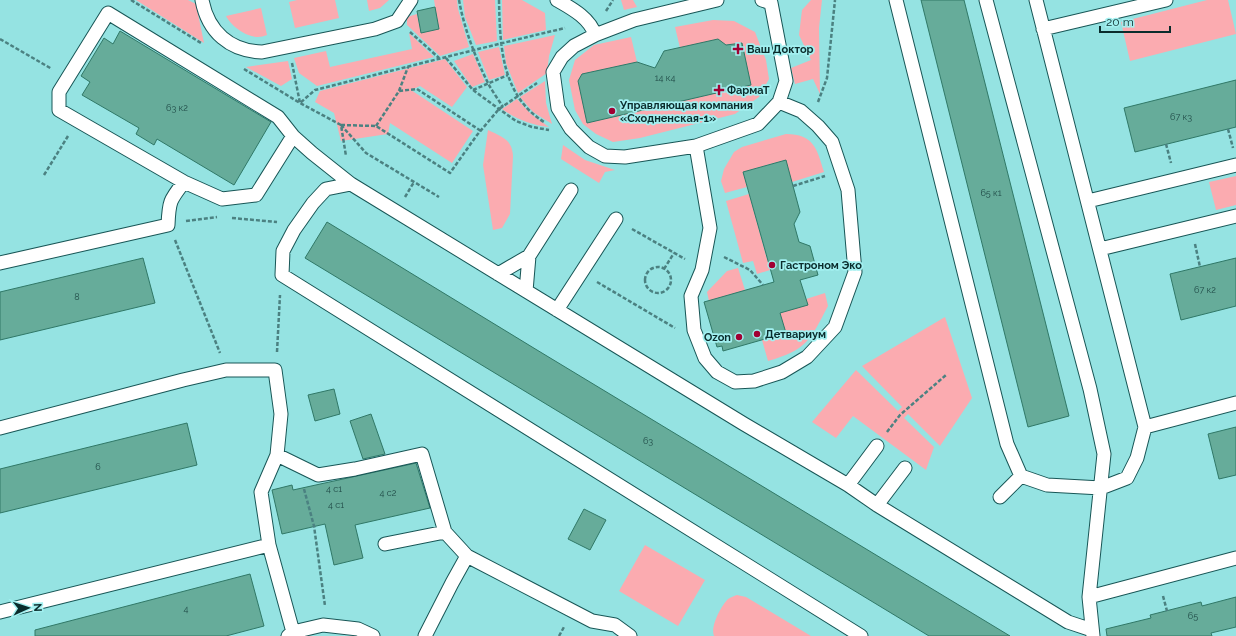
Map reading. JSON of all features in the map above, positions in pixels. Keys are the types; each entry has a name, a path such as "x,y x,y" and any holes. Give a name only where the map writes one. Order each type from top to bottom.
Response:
{"lane":[{"path":"202,0 204,9 213,28 233,46 250,52 262,52 375,29 397,21 411,0"},
{"path":"557,0 574,10 589,23 594,30 595,35"},
{"path":"717,0 634,20 595,35 574,46 562,57 554,72 558,108 571,129 589,147 605,156 625,157 696,146 758,124 779,102 786,81 770,1"},
{"path":"896,0 1007,444 1021,476 1047,485 1101,488 1127,478 1137,458 1145,427 1036,0"},
{"path":"293,136 256,195 222,199 184,182 60,110 59,92 108,13 278,117 293,136 351,184 744,424 848,485 877,505 1068,622 1092,633 1090,597 1104,454 1090,389 986,0"},
{"path":"1043,29 1166,0"},
{"path":"696,146 710,228 702,270 691,296 694,330 705,358 717,372 735,382 754,381 782,372 807,357 835,327 856,272 848,190 832,142 801,111 779,102"},
{"path":"1088,201 1236,165"},
{"path":"0,263 168,225 168,207 172,198 184,182"},
{"path":"351,184 326,189 313,203 294,230 283,251 282,275 861,636"},
{"path":"498,274 529,256 571,190"},
{"path":"1100,249 1236,216"},
{"path":"557,310 616,219"},
{"path":"526,291 529,256"},
{"path":"0,428 226,370 275,370 281,414 277,456 261,492 269,545 290,634 323,625 358,629 373,636"},
{"path":"1145,427 1236,403"},
{"path":"848,485 880,442"},
{"path":"277,456 318,475 355,469 422,454 445,532 467,556 592,621 616,626 630,636"},
{"path":"877,505 904,468"},
{"path":"1000,497 1021,476"},
{"path":"385,544 445,532"},
{"path":"0,612 269,545"},
{"path":"425,636 467,556"},
{"path":"1090,597 1236,558"}],"path":[{"path":"458,0 464,26 488,83 503,106"},
{"path":"498,0 500,44 508,75 518,97 526,108 549,125 571,129"},
{"path":"811,120 827,78 835,0"},
{"path":"397,21 440,59"},
{"path":"288,47 300,103 315,90 589,23"},
{"path":"0,39 68,78"},
{"path":"446,58 472,90 516,121 532,127 560,132 571,129"},
{"path":"376,126 399,91 408,67"},
{"path":"439,197 366,154 341,125 376,126 450,174 480,131 499,109 554,72"},
{"path":"472,90 508,75"},
{"path":"399,91 417,89 480,131"},
{"path":"44,175 77,121"},
{"path":"793,186 842,172"},
{"path":"406,195 414,182"},
{"path":"218,217 196,219 168,225 226,370"},
{"path":"231,218 277,222 294,230"},
{"path":"616,219 702,270"},
{"path":"1190,227 1200,267"},
{"path":"706,248 750,270 763,286"},
{"path":"664,269 674,253"},
{"path":"657,267 664,269 670,274 671,281 668,288 662,292 655,293 649,290 645,283 646,276 650,270 657,267"},
{"path":"581,273 699,343"},
{"path":"275,370 282,275"},
{"path":"880,442 900,415 946,375"},
{"path":"297,464 314,526 323,595 329,626"}],"shaded area":[{"path":"136,0 188,0 196,4 204,43"},
{"path":"297,0 335,0 339,18 295,28 289,2"},
{"path":"367,0 389,0 380,8 369,11"},
{"path":"434,0 457,0 458,9 469,47 440,56 407,25 407,17 417,14 421,33 439,29"},
{"path":"463,0 495,0 497,41 476,45 465,17"},
{"path":"502,0 522,0 545,13 546,30 503,40"},
{"path":"621,0 633,0 637,7 624,10"},
{"path":"811,0 822,0 819,28 820,94 813,79 795,84 791,68 811,60 799,35 802,10"},
{"path":"1207,0 1228,0 1236,34 1130,61 1121,22"},
{"path":"261,8 267,35 253,37 244,33 231,24 226,16"},
{"path":"713,20 734,21 755,32 766,60 769,79 759,97 735,114 640,138 613,142 596,134 583,124 575,110 569,80 575,60 594,45 631,37 637,62 582,74 578,81 587,123 751,85 742,43 680,48 675,27"},
{"path":"409,33 434,57 317,86 299,73 294,58 326,51 330,67 412,49"},
{"path":"555,35 549,56 547,73 518,93 506,63 504,46"},
{"path":"499,47 505,75 489,80 478,52"},
{"path":"473,54 485,82 472,87 454,61"},
{"path":"445,59 467,87 452,107 420,86 411,90 473,131 452,163 390,123 388,134 341,141 334,113 315,102 320,91"},
{"path":"288,61 292,79 281,86 246,67"},
{"path":"545,81 546,103 552,124 533,112 520,97"},
{"path":"517,99 531,114 549,127 524,121 502,109"},
{"path":"488,130 502,137 508,142 511,146 513,156 510,214 502,228 493,230 483,165"},
{"path":"786,134 803,137 813,144 824,172 792,182 785,160 743,172 747,187 725,193 721,181 724,169 734,152 742,147"},
{"path":"563,145 585,160 615,170 605,172 599,183 561,159"},
{"path":"1236,176 1236,205 1216,210 1209,182"},
{"path":"749,194 770,270 757,274 753,261 743,263 726,201"},
{"path":"738,268 745,290 709,301 707,292 727,271"},
{"path":"825,293 828,306 817,327 806,342 791,353 768,361 762,340 771,337 772,340 786,335 780,313 807,305 806,299"},
{"path":"945,317 972,398 940,446 908,414 904,418 934,447 926,470 853,416 836,438 812,422 856,370 898,411 902,407 862,366"},
{"path":"645,545 705,580 678,626 619,591"},
{"path":"737,595 746,597 811,636 714,636 713,632 715,622 719,611 728,599"}],"building":[{"path":"921,0 964,0 1069,416 1028,427"},
{"path":"435,7 439,29 421,33 417,11"},
{"path":"120,31 271,122 234,185 157,139 154,145 136,134 139,128 82,95 90,82 81,76 104,38 113,44"},
{"path":"718,39 726,45 742,43 751,85 587,123 578,81 582,74 637,62 655,68 664,51"},
{"path":"1236,80 1236,127 1135,152 1124,108"},
{"path":"786,160 800,212 794,224 799,242 810,246 818,275 800,280 808,305 780,313 786,333 723,351 722,346 717,347 704,302 774,282 743,172"},
{"path":"327,222 1010,636 929,636 305,258"},
{"path":"143,258 155,303 0,340 0,292"},
{"path":"1236,258 1236,306 1181,320 1170,274"},
{"path":"334,389 340,414 315,421 308,395"},
{"path":"371,414 385,454 363,459 350,421"},
{"path":"187,423 197,465 0,513 0,469"},
{"path":"1236,427 1236,475 1219,479 1208,434"},
{"path":"416,463 430,508 355,525 363,558 334,565 325,524 282,534 272,490 292,485 293,490"},
{"path":"584,509 606,520 590,550 568,539"},
{"path":"250,574 264,626 226,636 35,636 35,630"},
{"path":"1236,597 1236,627 1211,633 1212,636 1107,636 1106,629 1151,618 1150,615 1201,602 1202,606"}],"place":[{"name":"Ваш Доктор","path":"738,49"},
{"name":"ФармаТ","path":"719,90"},
{"name":"Управляющая компания «Сходненская-1»","path":"612,111"},
{"name":"Гастроном Эко","path":"772,265"},
{"name":"Детвариум","path":"757,334"},
{"name":"Ozon","path":"739,337"}]}
